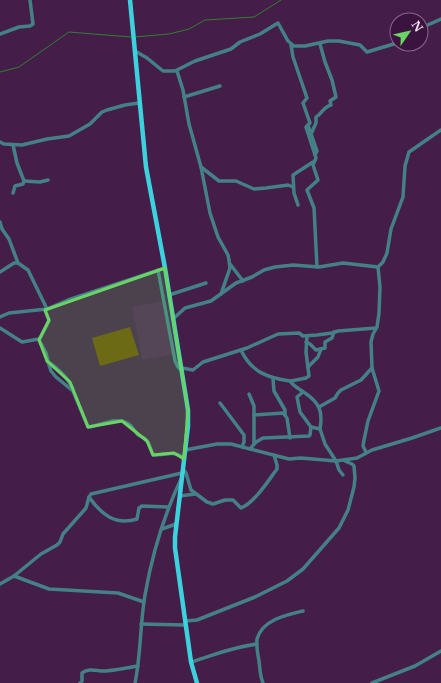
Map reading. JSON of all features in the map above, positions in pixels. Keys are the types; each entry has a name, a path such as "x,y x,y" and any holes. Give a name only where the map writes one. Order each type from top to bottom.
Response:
{"main road":[{"path":"130,0 146,167 170,295 188,412 175,537 176,562 185,623 191,662 197,683"}],"street":[{"path":"0,34 33,24 30,0"},
{"path":"429,24 441,18"},
{"path":"135,49 163,72 177,71 195,62 231,49 240,42 260,34 277,23 280,25 291,45 307,98 303,103 310,122 306,127 315,155"},
{"path":"291,45 298,47 335,41 362,46 368,52 389,45"},
{"path":"311,134 316,123 316,117 319,116 325,107 331,105 330,101 336,97 320,44"},
{"path":"177,71 189,124 201,167 207,199 218,237 228,255 230,264 243,281"},
{"path":"184,97 220,86"},
{"path":"0,142 22,146 47,139 69,136 90,124 102,112 125,105 139,103"},
{"path":"298,205 293,187 293,175 316,159 315,155 317,151 308,125"},
{"path":"173,319 185,308 210,301 236,283 264,270 275,267 293,265 317,267 343,263 378,266 383,262 387,253 392,226 403,197 405,166 409,152 441,130"},
{"path":"13,145 17,163 24,181"},
{"path":"313,162 318,180 307,190 314,208 317,267"},
{"path":"201,167 219,181 236,180 254,189 288,185 293,187"},
{"path":"13,193 16,185 23,184 24,181 40,182 48,180"},
{"path":"0,222 2,229 9,239 18,263 28,270 46,309 48,321 39,339"},
{"path":"0,272 14,263 18,263"},
{"path":"221,294 230,264"},
{"path":"366,452 363,446 364,440 368,422 379,391 372,368 371,342 376,328 380,298 378,266"},
{"path":"0,317 8,313 46,309 68,300 165,268"},
{"path":"158,270 176,361 178,368 182,370 193,370 203,362 241,350 278,334 299,333 303,336 307,336 338,331 376,328"},
{"path":"170,295 206,283"},
{"path":"0,328 23,342 39,339"},
{"path":"308,367 318,357 321,349 324,348 325,342 332,338 334,332"},
{"path":"241,350 247,362 259,371 273,379 291,381 309,377 306,352 307,336"},
{"path":"39,339 46,353 48,362 68,380 88,427 113,421 122,421 131,426 138,435 148,442 153,455 174,453 178,454 184,459"},
{"path":"306,342 312,345 316,350 321,349"},
{"path":"319,407 335,398 341,390 361,380 372,368"},
{"path":"273,379 274,391 285,410 290,438"},
{"path":"291,381 293,385 319,407 321,416 320,429 326,444 343,475"},
{"path":"303,392 297,396 300,412 311,427 320,429"},
{"path":"249,394 254,406 254,443"},
{"path":"220,403 244,435 242,447"},
{"path":"254,415 281,412 285,415"},
{"path":"250,449 254,443 263,438 310,436 311,427"},
{"path":"185,450 217,444 232,444 289,458 336,461 357,458 366,452 441,428"},
{"path":"0,584 14,576 42,554 57,545 60,542 62,534 86,508 89,497 93,493 182,473 186,474 189,487 195,494 210,504 216,504 225,500 232,500 241,508 258,494 277,469 274,455"},
{"path":"141,624 185,623 197,620 255,597 287,580 303,568 336,533 348,510 354,487 354,466 349,462 342,460"},
{"path":"135,683 138,666 141,624 150,570 168,507 182,473"},
{"path":"180,496 195,494"},
{"path":"89,497 100,512 107,517 118,520 137,519 139,508 142,506 168,507"},
{"path":"162,529 176,524"},
{"path":"14,576 49,589 73,589 118,593 144,602"},
{"path":"263,683 257,644 258,638 267,624 286,614 303,611"},
{"path":"191,662 223,650 257,644"},
{"path":"372,683 415,666 441,651"},
{"path":"80,683 82,681 82,673 85,671 108,671 138,666"}],"highlighted area":[{"path":"165,268 188,410 184,459 174,453 153,455 147,441 122,421 88,427 70,382 47,361 39,340 49,320 45,310"}],"shaded area":[{"path":"162,301 173,354 142,360 132,307"},
{"path":"130,327 139,355 100,366 92,338"}],"waterway":[{"path":"134,37 169,34 189,29 205,20 254,17 281,0"},
{"path":"0,72 19,67 69,32 131,37"}]}
